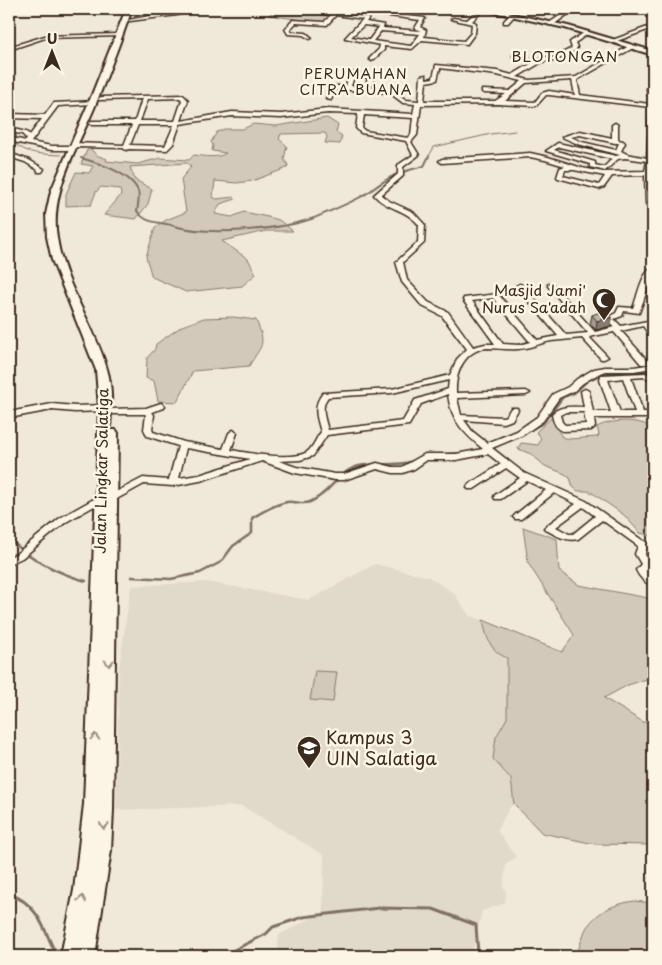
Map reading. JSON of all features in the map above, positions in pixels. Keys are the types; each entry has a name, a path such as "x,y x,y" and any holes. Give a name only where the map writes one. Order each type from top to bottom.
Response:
{"highway":[{"name":"Jalan Lingkar Salatiga","path":"79,951 92,804 107,499 109,409 112,385 104,351 63,268 56,258 52,218 54,195 63,181 97,101 129,9"},
{"name":"Jalan Lingkar Salatiga","path":"124,27 134,9"},
{"name":"Jalan Lingkar Salatiga","path":"77,146 92,123 97,101"}],"main road":[{"path":"483,9 505,13 513,12 653,53"}],"street":[{"path":"9,49 45,37 124,27 156,14 180,13 192,9"},
{"path":"297,9 335,14 382,26 372,40"},
{"path":"383,9 365,21 347,38 388,39"},
{"path":"468,21 483,9"},
{"path":"551,24 573,9"},
{"path":"580,9 591,11"},
{"path":"629,9 650,12"},
{"path":"506,22 513,12"},
{"path":"310,38 304,34 290,33 287,28 295,21 326,24 335,14"},
{"path":"376,14 431,20"},
{"path":"372,40 382,44 412,48 422,36 424,30 417,28 423,19"},
{"path":"380,29 464,43 473,33 474,24 468,21 453,19"},
{"path":"612,41 653,26"},
{"path":"513,77 538,62 546,59 553,60 574,48 572,43 587,34"},
{"path":"372,59 382,48 382,44"},
{"path":"408,140 414,135 423,78 435,79 438,66 497,73 527,81 574,78 631,47"},
{"path":"515,56 538,62"},
{"path":"348,87 352,75 370,76 368,89"},
{"path":"574,78 578,96"},
{"path":"496,102 527,81"},
{"path":"651,205 648,173 652,147 653,110 650,89 653,85"},
{"path":"328,99 334,87 391,91 402,101 419,103 496,102 536,104 545,93 578,96 653,110"},
{"path":"484,91 510,93"},
{"path":"13,140 29,141 51,148 77,146 167,148 184,105 184,97 58,103 29,141"},
{"path":"126,148 145,99"},
{"path":"92,123 177,123 232,114 271,116 328,111 416,116"},
{"path":"362,113 359,128 361,131 408,140"},
{"path":"9,116 47,117"},
{"path":"615,125 615,141"},
{"path":"9,130 24,133 29,141"},
{"path":"617,155 565,137 580,133 622,143 617,155 606,168 592,166 593,163 549,151 558,145 599,154 617,155 650,160"},
{"path":"408,140 416,155 399,167 401,176 377,195 385,202 406,209 422,225 420,243 399,262 402,277 425,304 445,314 471,349"},
{"path":"593,163 599,154"},
{"path":"9,155 32,163 41,169 40,172"},
{"path":"442,161 530,155 555,160 581,170 608,175"},
{"path":"608,175 600,187 560,177 561,170 564,168 608,175 648,173"},
{"path":"644,362 610,318 619,314 622,309 636,311 648,275 653,269"},
{"path":"550,285 604,357"},
{"path":"520,286 564,338"},
{"path":"501,347 467,300 495,296 534,343"},
{"path":"653,334 649,323 519,347 485,346 471,349 464,355 452,377 452,393 459,417 466,430 488,449 526,478 583,503 643,545 653,549"},
{"path":"147,411 150,415 148,429 150,434 183,445 262,458 296,470 339,477 377,466 393,470 403,470 411,467 425,456 456,457 488,449 520,433 540,419 556,396 571,389 580,381 597,372 605,369 653,372"},
{"path":"616,414 604,378 653,372"},
{"path":"626,376 640,415"},
{"path":"325,433 319,410 320,401 326,394 392,391 452,377"},
{"path":"585,391 588,413 590,428 563,428 558,423 556,417 557,412 561,410 588,413 653,415"},
{"path":"9,562 64,520 143,482 173,482 214,475 262,458 304,457 314,450 317,441 325,433 406,423 415,405 421,400 452,393 526,393"},
{"path":"9,415 52,406 75,409 147,411 161,406"},
{"path":"459,417 504,420 509,418 514,410"},
{"path":"226,452 233,432"},
{"path":"173,482 183,445"},
{"path":"471,487 506,464"},
{"path":"498,498 526,478"},
{"path":"518,517 553,489"},
{"path":"583,503 549,528 574,538 601,516"},
{"path":"643,545 640,554 650,566 642,570 642,573 653,582"}],"shaded area":[{"path":"280,9 334,14 327,24 269,15"},
{"path":"327,118 338,125 336,132 342,136 340,144 325,143 327,137 325,133 281,134 279,139 287,146 284,159 288,165 287,168 252,181 237,183 215,181 213,197 216,199 234,197 236,199 220,204 215,214 232,217 244,212 268,217 279,220 293,231 266,231 222,241 248,259 256,274 242,286 186,292 152,277 146,257 155,228 166,220 186,212 181,179 191,167 187,163 130,167 135,180 152,189 148,204 136,219 104,215 121,195 120,189 101,187 96,192 91,205 66,206 66,194 76,172 89,173 93,166 81,164 87,150 91,149 96,155 107,159 106,161 138,164 160,158 189,160 194,155 215,157 226,153 212,151 213,145 211,142 217,132 225,129 243,129 253,124 276,126"},
{"path":"233,317 256,320 261,335 262,344 249,366 193,371 177,402 158,401 154,381 146,378 147,358 155,349 156,344 182,326 204,318"},
{"path":"551,418 562,437 569,439 597,437 599,435 597,427 617,421 641,423 653,428 653,536 640,533 624,515 594,494 588,491 578,491 573,487 570,478 565,474 545,466 531,454 518,449 521,443 538,445 540,438 536,432"},
{"path":"523,527 557,539 559,571 579,585 653,599 653,677 628,685 604,698 643,722 653,724 653,845 595,844 542,833 514,804 511,779 493,759 496,737 507,718 507,658 501,655 490,643 483,620 562,652 574,635 528,563"},
{"name":"Kampus 3 UIN Salatiga","path":"375,564 429,577 454,593 469,616 483,620 487,638 507,658 507,718 496,737 493,759 511,779 514,804 510,807 497,830 516,857 506,864 503,887 506,892 505,903 482,911 471,956 277,956 279,935 323,912 324,855 242,806 116,810 119,668 131,586 206,582 309,600"},
{"path":"315,671 337,672 333,702 310,700"},
{"path":"634,901 653,903 653,956 576,956 586,929 597,916 614,906"}],"building":[{"path":"606,310 612,317 597,321 592,315"}],"waterway":[{"path":"428,158 434,147 491,134 515,131"},
{"path":"9,132 16,135 17,138 14,143 25,150 61,155"},
{"path":"81,158 113,170 129,179 138,191 137,211 145,219 188,229 206,231 283,226 314,218 358,199 395,175 424,166 428,158"},
{"path":"527,432 543,423 563,397 574,393 588,380 602,374 627,371"},
{"path":"635,371 653,372"},
{"path":"447,454 464,453"},
{"path":"131,577 171,579 200,573 221,562 233,546 252,533 252,518 264,511 287,502 310,502 323,494 345,473 359,466 400,464 413,461"},
{"path":"9,539 45,565 86,581"},
{"path":"9,894 18,898 32,909 42,923 53,948 64,953"},
{"path":"222,956 266,934 273,927 303,917 379,908 433,909 476,925 478,954 481,956"}],"place":[{"name":"Masjid Jami' Nurus Sa'adah","path":"604,321"},
{"name":"Kampus 3 UIN Salatiga","path":"309,769"}],"district":[{"name":"BLOTONGAN","path":"565,57"},
{"name":"PERUMAHAN CITRA BUANA","path":"356,82"}]}
